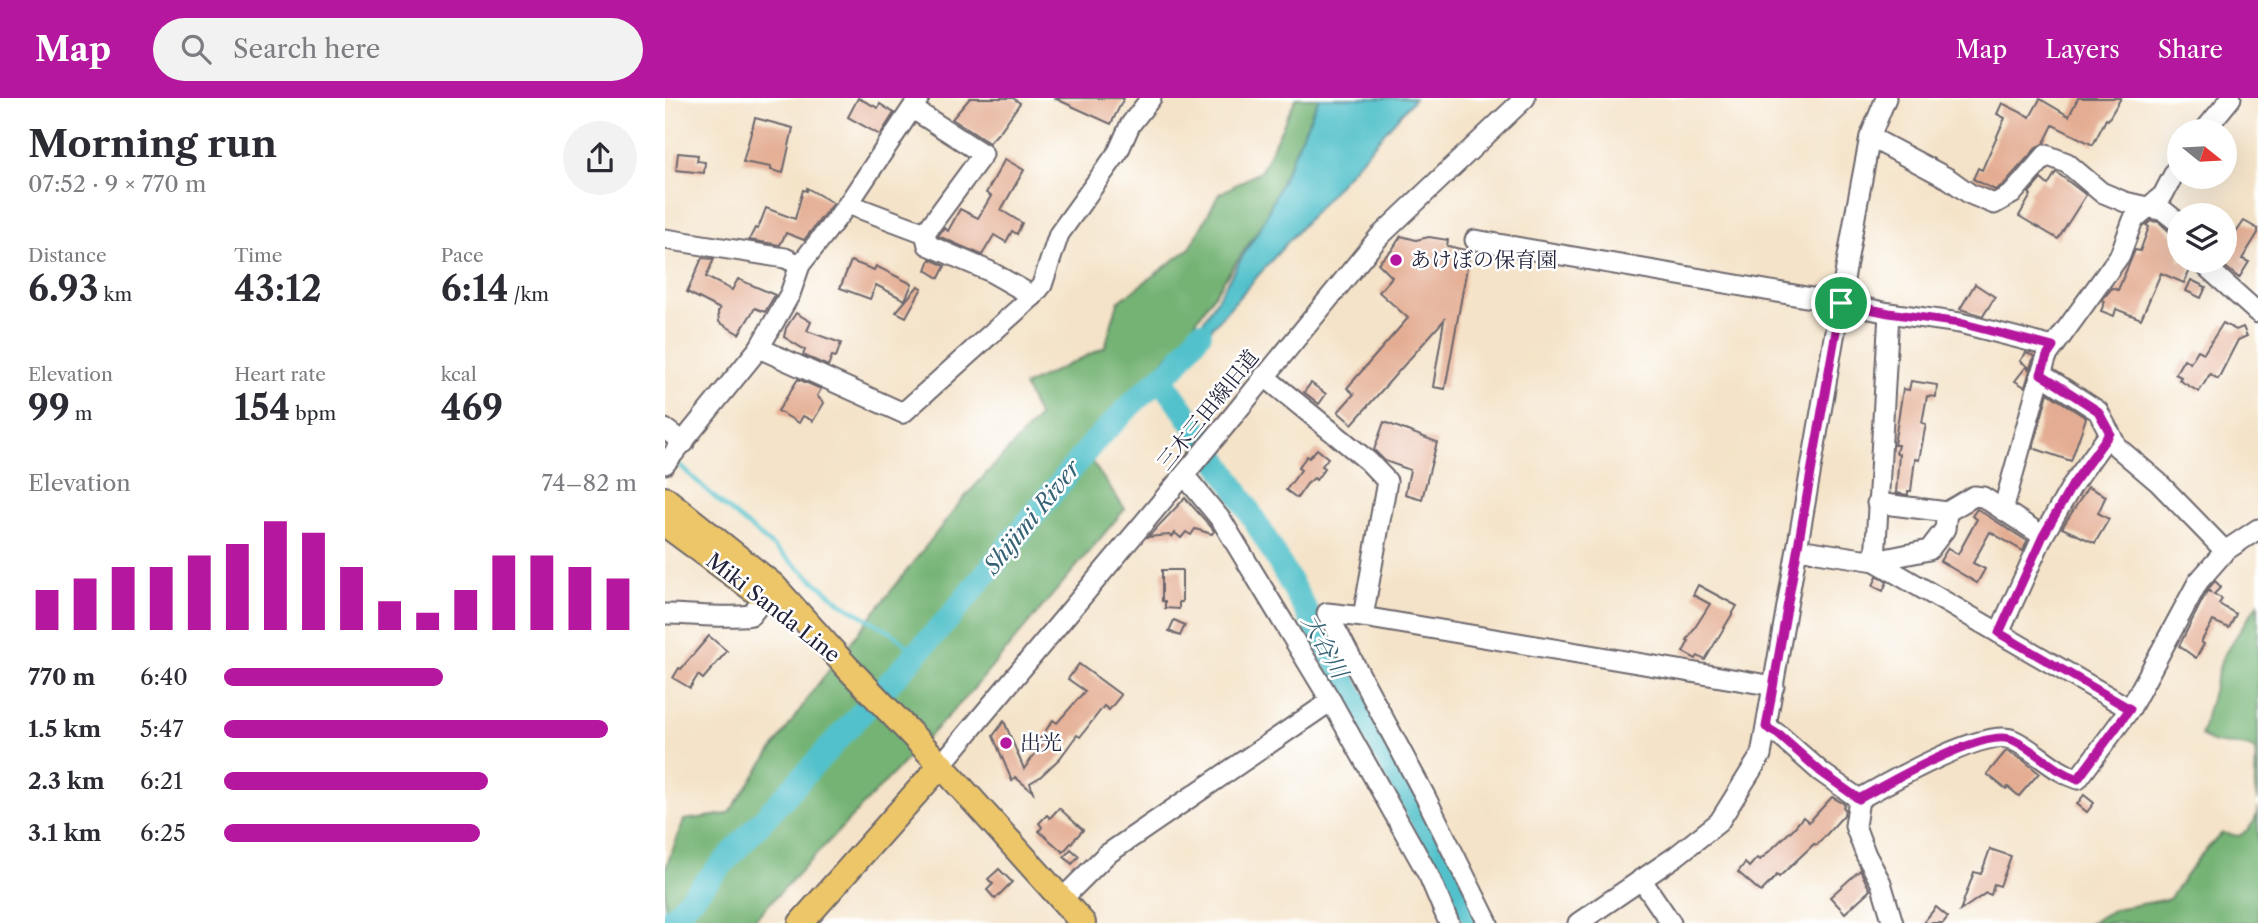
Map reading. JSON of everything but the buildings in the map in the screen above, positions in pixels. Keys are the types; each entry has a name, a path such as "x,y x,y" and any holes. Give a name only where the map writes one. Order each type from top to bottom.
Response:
{"main road":[{"name":"Miki Sanda Line","path":"665,499 770,593 846,666 941,765 1083,923"},
{"name":"Miki Sanda Line","path":"665,524 770,593"},
{"path":"801,923 941,765"}],"street":[{"path":"759,348 904,413 1042,285 1059,234 1118,152 1130,125 1151,98"},
{"name":"三木三田線旧道","path":"941,765 1224,428 1379,237 1525,98"},
{"path":"1578,923 1676,856 1719,822 1761,755 1870,137 1886,98"},
{"path":"2214,119 2231,98"},
{"path":"673,455 759,348 790,294 800,265 848,204 916,104 983,154 925,233"},
{"path":"1870,137 1970,194 1994,204 2012,194 2046,155 2067,163 2101,192 2125,202 2167,213"},
{"path":"2003,510 2047,356 2120,255 2133,220 2163,195 2167,187"},
{"path":"848,204 925,233"},
{"path":"925,233 928,245 989,271 1033,296"},
{"path":"665,239 785,258 800,265"},
{"path":"1475,240 1889,313 1960,323 2053,347"},
{"path":"2213,273 2258,313"},
{"path":"1875,561 1889,313"},
{"path":"2041,374 2098,411 2117,447 2158,482 2225,551"},
{"path":"1264,376 1368,461 1387,481 1363,617"},
{"path":"665,429 673,455"},
{"path":"1999,633 2043,536 2073,484 2110,433"},
{"path":"1184,475 1222,521 1331,701 1429,876 1449,923"},
{"path":"1877,503 1947,512 1974,496 1983,497 2043,536"},
{"path":"1798,549 1875,561 1929,550 1945,529 1947,512"},
{"path":"1859,799 1905,773 1964,747 2000,736 2013,739 2064,775 2078,779 2130,709 2197,582 2225,551 2258,528"},
{"path":"1875,561 2130,709"},
{"path":"665,614 703,614 728,618 751,615 770,593"},
{"path":"1487,923 1425,796 1327,613 1774,686"},
{"path":"1062,899 1106,855 1331,701"},
{"path":"1766,727 1859,799"},
{"path":"1859,799 1855,826 1881,883 1893,923"},
{"path":"1641,879 1671,923"}],"green space":[{"path":"1296,98 1319,98 1263,223 1183,340 1082,448 1125,509 970,693 751,923 665,923 665,870 684,820 728,814 815,688 963,499 1039,417 1024,386 1105,347 1118,302 1190,248 1219,194 1261,171"},
{"path":"2258,603 2258,801 2255,789 2255,750 2242,745 2215,743 2201,735 2222,658"},
{"path":"2258,807 2258,923 2090,923 2115,909 2169,899 2199,857 2222,833 2239,836 2250,827"}],"water":[{"path":"1319,98 1415,98 1172,373 1263,223"}],"waterway":[{"name":"Shijimi River","path":"668,923 950,617 1094,442 1177,364 1200,333"},
{"name":"大谷川","path":"1160,378 1234,486 1279,562 1476,923"},
{"path":"674,460 723,505 841,603 892,633 917,654"}],"place":[{"name":"あけぼの保育園","path":"1396,260"},
{"name":"出光","path":"1006,743"}],"route":[{"path":"1841,303 1960,323 2053,347 2041,374 2098,411 2110,433 2073,484 2043,536 1999,633 2130,709 2078,779 2064,775 2013,739 2000,736 1964,747 1905,773 1859,799 1766,727 1841,303"}]}
